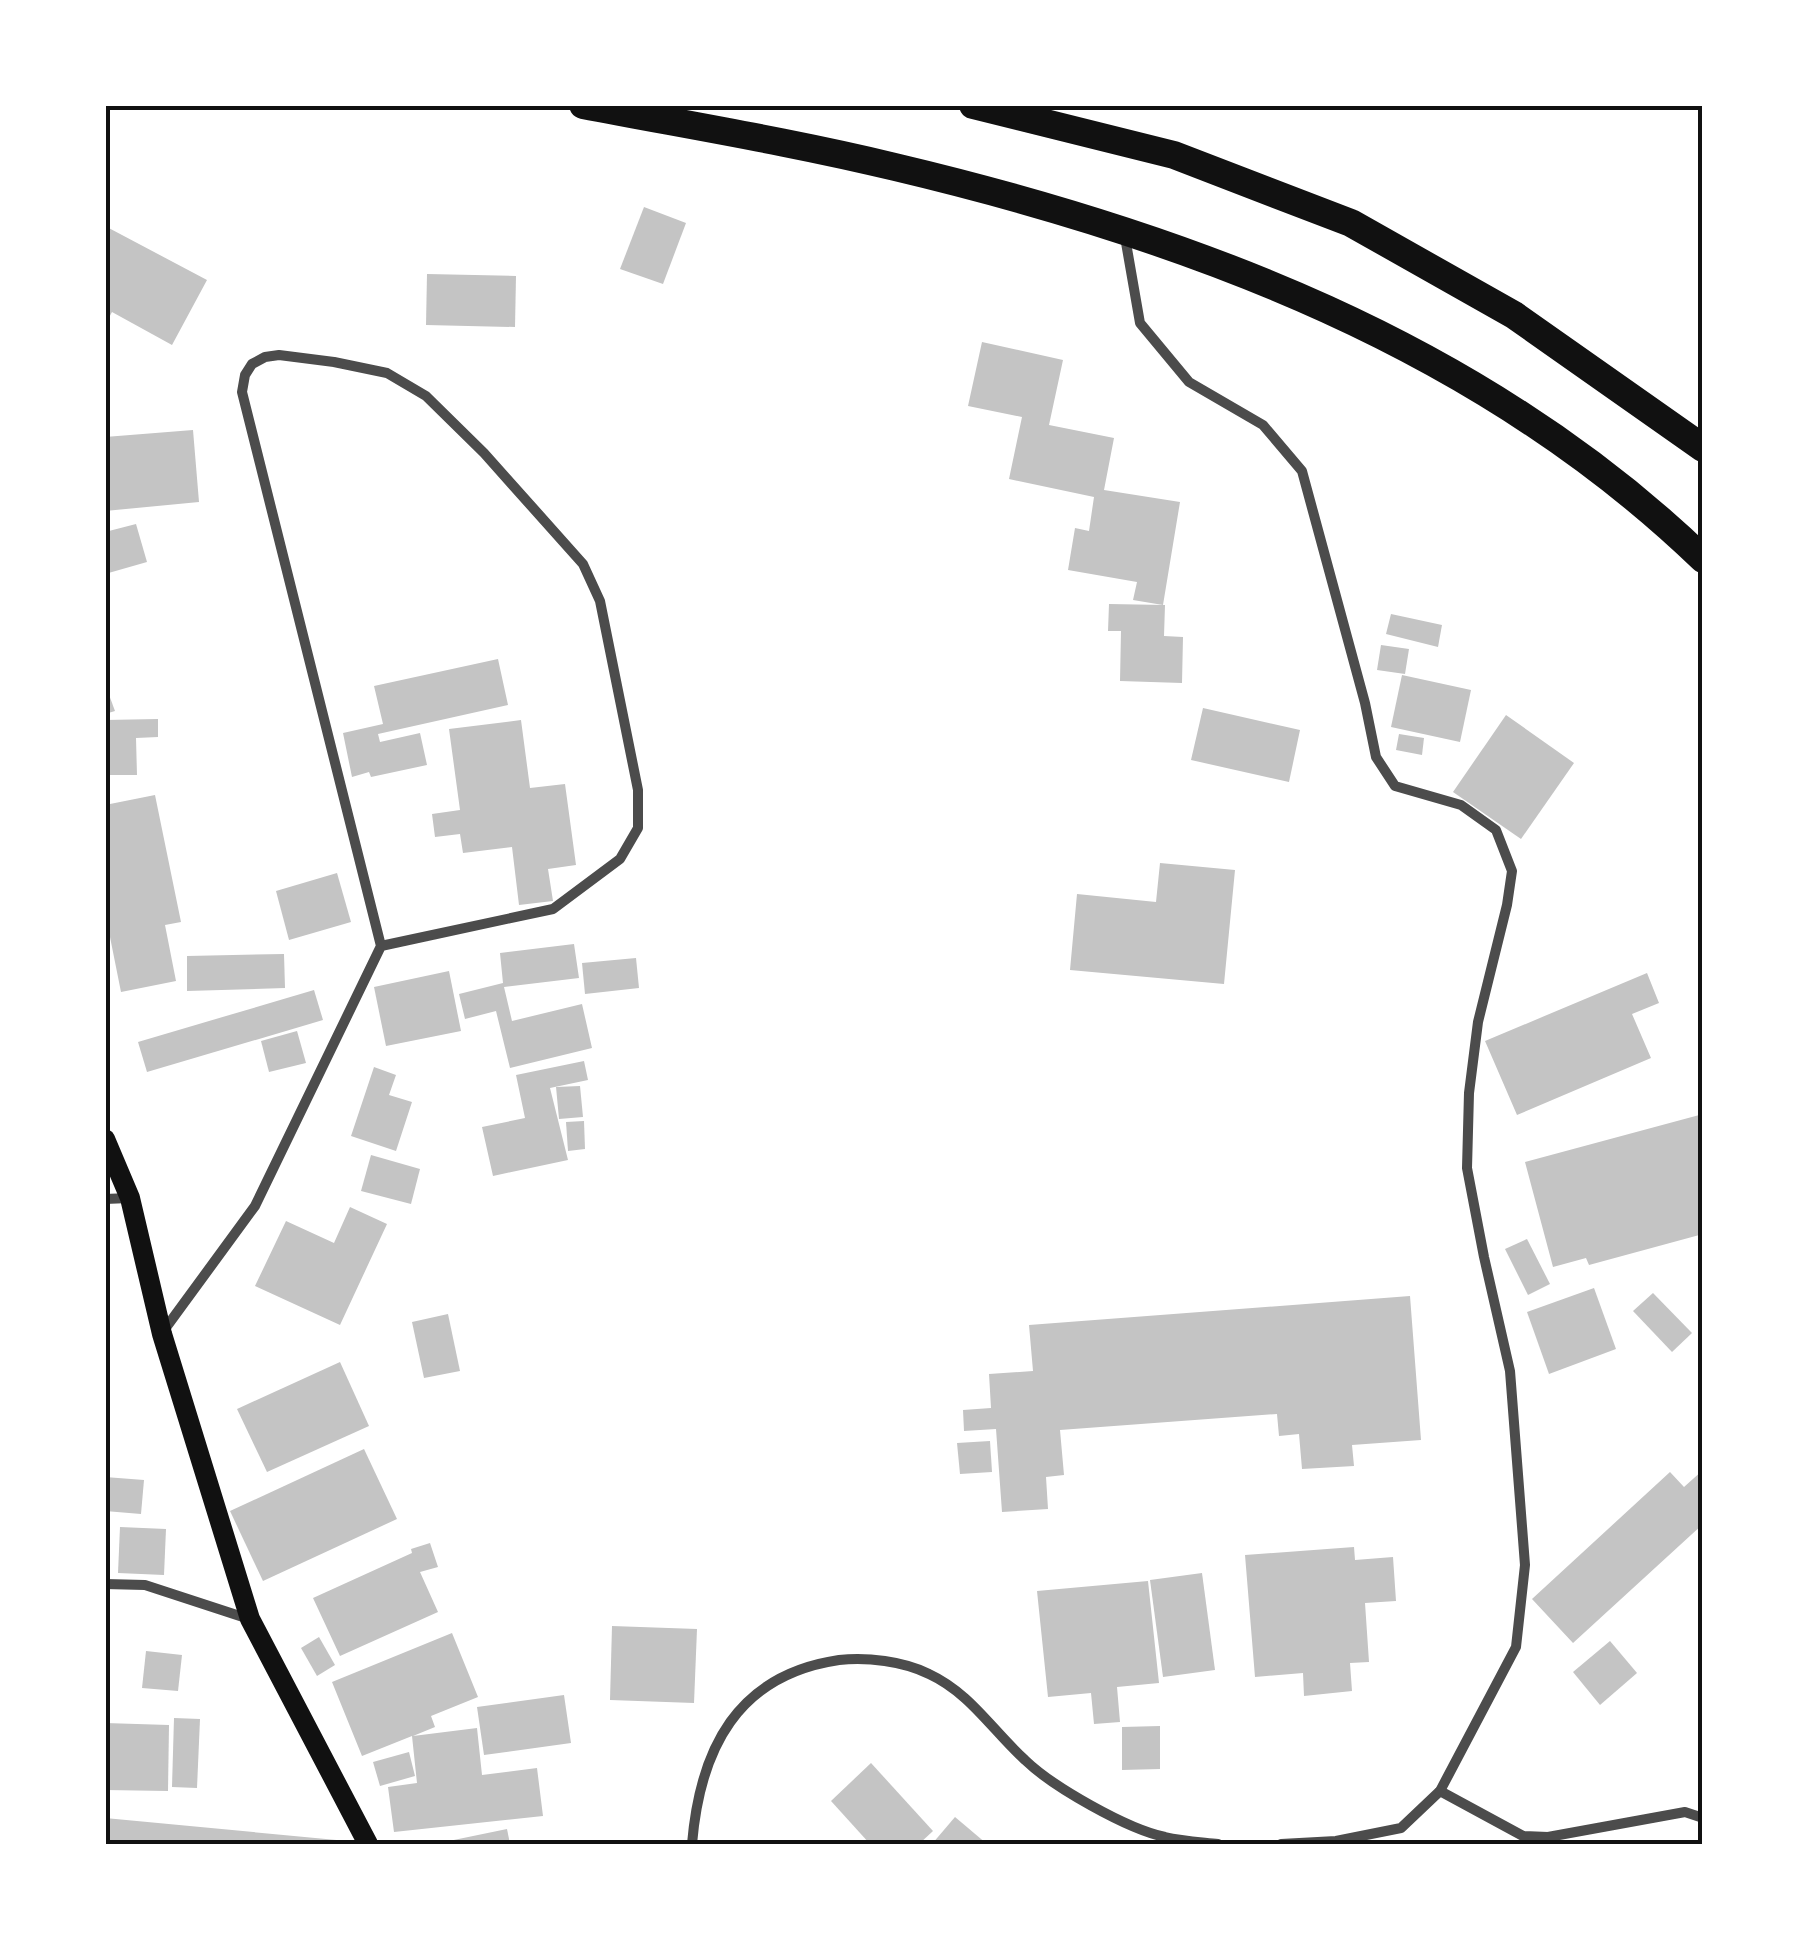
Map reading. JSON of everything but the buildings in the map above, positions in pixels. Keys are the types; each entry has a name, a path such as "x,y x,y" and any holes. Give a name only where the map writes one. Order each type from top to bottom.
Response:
{"highway":[{"path":"583,105 892,166 1018,198 1254,276 1386,334 1521,412 1658,516 1703,559"},
{"path":"973,105 1174,155 1351,222 1514,315 1703,448"}],"main road":[{"path":"105,1139 130,1198 162,1334 250,1619 368,1844"}],"street":[{"path":"1124,233 1140,323 1189,382 1262,425 1302,471 1376,757 1395,786 1462,805 1496,830 1512,871 1478,1022 1469,1093 1468,1168 1510,1371 1526,1565 1516,1648 1440,1791 1401,1828 1336,1841 1281,1844"},
{"path":"162,1334 255,1206 381,946 242,392 244,375 252,364 265,357 279,355 334,362 387,373 426,396 484,452 583,564 600,601 638,790 638,828 620,858 553,909 381,946"},
{"path":"105,1199 130,1198"},
{"path":"105,1584 146,1585 250,1619"},
{"path":"692,1844 702,1775 730,1720 768,1683 810,1664 864,1657 928,1673 942,1682 972,1702 1026,1762 1094,1807 1162,1837 1218,1844"},
{"path":"1440,1791 1523,1836 1548,1837 1685,1812 1703,1818"}]}
